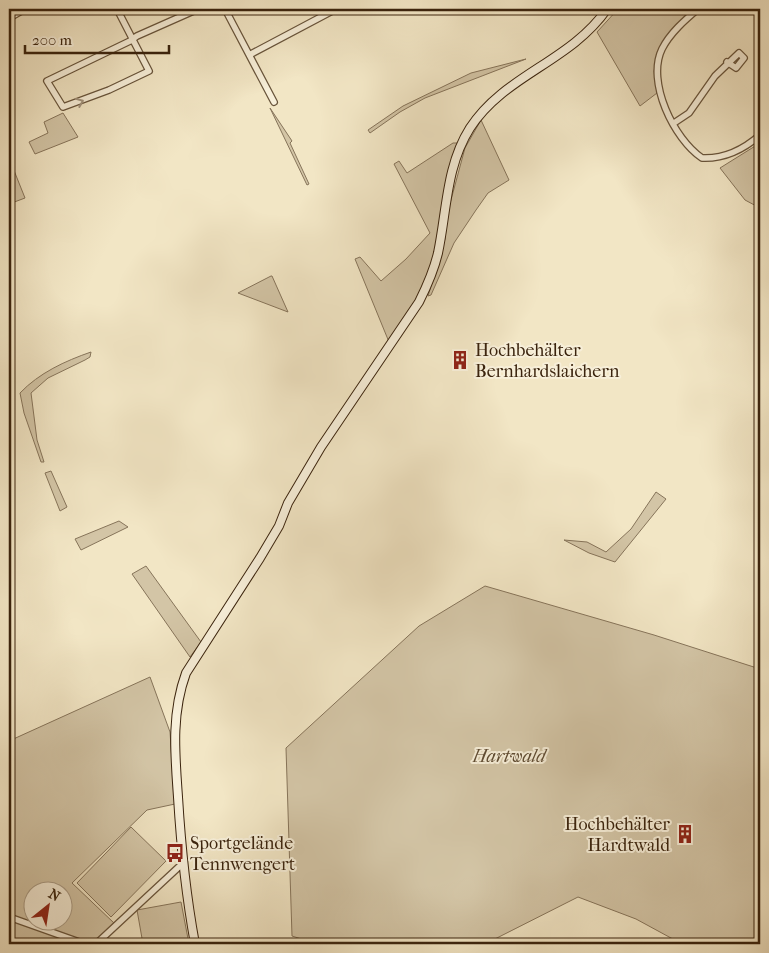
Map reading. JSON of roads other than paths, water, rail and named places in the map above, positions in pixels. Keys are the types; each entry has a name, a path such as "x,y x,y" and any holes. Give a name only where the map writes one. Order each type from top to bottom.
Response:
{"main road":[{"path":"195,944 182,864 174,730 178,694 186,673 279,526 288,503 321,447 413,313 430,280 439,246 451,174 457,153 470,128 490,103 505,90 573,46 588,33 608,9"}],"street":[{"path":"9,18 25,9"},
{"path":"117,9 132,39 150,71 65,108 60,105 47,81 132,39 198,9"},
{"path":"225,9 274,102"},
{"path":"250,54 336,9"},
{"path":"698,9 679,26 662,49 657,73 664,105 682,140 702,158 717,158 738,151 760,135"},
{"path":"674,124 689,113 727,62"},
{"path":"96,944 182,864"},
{"path":"9,917 85,944"}],"place":[{"name":"Hochbehälter Bernhardslaichern","path":"460,360"},
{"name":"Hochbehälter Hardtwald","path":"685,834"},
{"name":"Sportgelände Tennwengert","path":"175,853"}],"park label":[{"name":"Hartwald","path":"509,756"}]}
